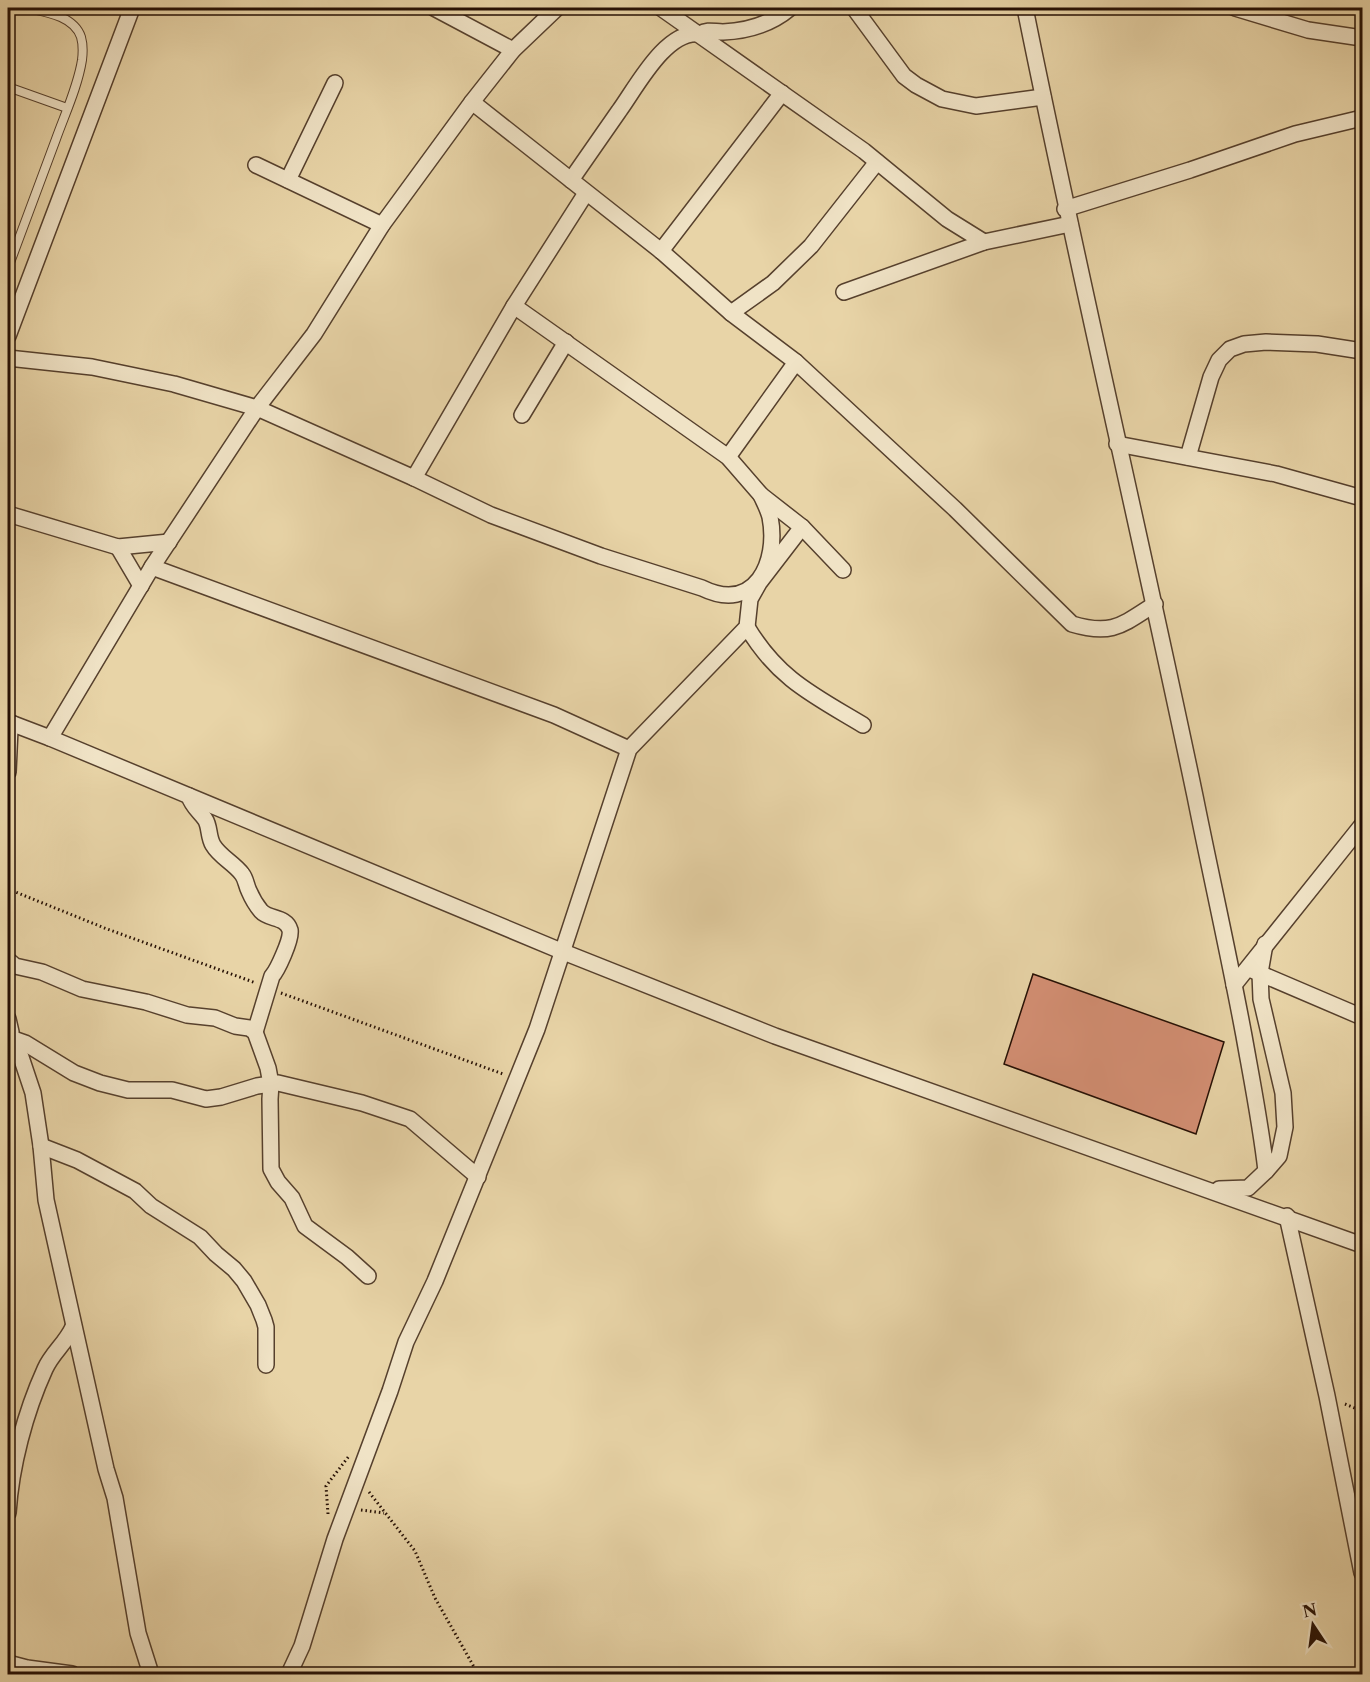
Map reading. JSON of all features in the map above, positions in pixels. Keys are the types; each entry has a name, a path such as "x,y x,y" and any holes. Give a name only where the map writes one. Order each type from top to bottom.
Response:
{"street":[{"path":"8,336 132,8"},
{"path":"434,8 513,50"},
{"path":"50,738 152,567 257,408 314,334 382,225 513,50 557,8"},
{"path":"661,8 878,162 946,219 984,242"},
{"path":"571,180 647,69 673,44 691,33 700,34 706,31 756,27 777,18 789,8"},
{"path":"854,8 904,76 942,99 976,106 1043,97"},
{"path":"1025,8 1065,209 1155,604 1234,985 1258,1112 1266,1171"},
{"path":"1235,8 1308,30 1362,38"},
{"path":"288,180 335,83"},
{"path":"660,251 782,93"},
{"path":"472,102 796,362 955,509 1072,624 1090,630 1108,630 1125,623 1155,604"},
{"path":"1065,209 1295,134 1362,118"},
{"path":"731,312 773,283 812,246 878,162"},
{"path":"256,165 382,225"},
{"path":"414,478 514,306 586,193"},
{"path":"844,292 984,242 1070,224"},
{"path":"514,306 728,457 761,495 802,527 843,570"},
{"path":"522,415 566,342"},
{"path":"1188,457 1211,377 1219,360 1230,349 1244,344 1266,342 1317,344 1362,351"},
{"path":"8,358 92,367 174,384 257,408 491,515 601,556 702,588 716,595 732,596 746,592 759,583 802,527"},
{"path":"728,457 796,362"},
{"path":"1117,444 1276,474 1362,498"},
{"path":"761,495 770,516 771,538 768,560 750,599 747,627 760,649 790,680 862,725"},
{"path":"8,514 118,547 169,542"},
{"path":"118,547 141,586"},
{"path":"152,567 543,711 629,749"},
{"path":"289,1674 302,1646 335,1539 406,1342 435,1281 537,1029 629,749 747,627"},
{"path":"8,772 10,723 561,951 776,1036 1287,1216 1362,1245"},
{"path":"189,796 195,808 206,820 211,843 244,876 248,890 260,910 266,915 280,919 290,930 288,945 280,957 277,971 272,976 255,1032"},
{"path":"1234,985 1253,970 1265,944 1362,825"},
{"path":"8,960 21,968 42,972 82,989 146,1002 187,1015 215,1018 255,1032 268,1068 271,1084 271,1169 278,1182 292,1198 305,1226 368,1275"},
{"path":"1253,970 1362,1017"},
{"path":"1210,1190 1248,1188 1279,1156 1285,1127 1279,1071 1253,970"},
{"path":"8,1020 11,1032 9,1037 21,1058 31,1086 41,1146 46,1200 107,1477 114,1498 139,1641 151,1674"},
{"path":"9,1037 25,1043 74,1073 94,1082 128,1090 172,1090 206,1099 271,1084 292,1085 355,1101 410,1119 478,1177"},
{"path":"41,1146 77,1160 129,1187 151,1206 201,1237 234,1269 244,1281 261,1312 266,1327 266,1365"},
{"path":"1287,1216 1362,1573"},
{"path":"8,1513 18,1447 33,1396 52,1355 73,1327"},
{"path":"8,1663 49,1672 72,1674"}],"lane":[{"path":"8,268 67,108 81,62 83,47 76,27 64,19 27,8"},
{"path":"8,87 67,108"}],"path":[{"path":"358,1479 415,1551 435,1598 478,1674"},
{"path":"347,1508 386,1513"}],"building":[{"path":"1033,974 1224,1042 1196,1134 1004,1064"}]}
